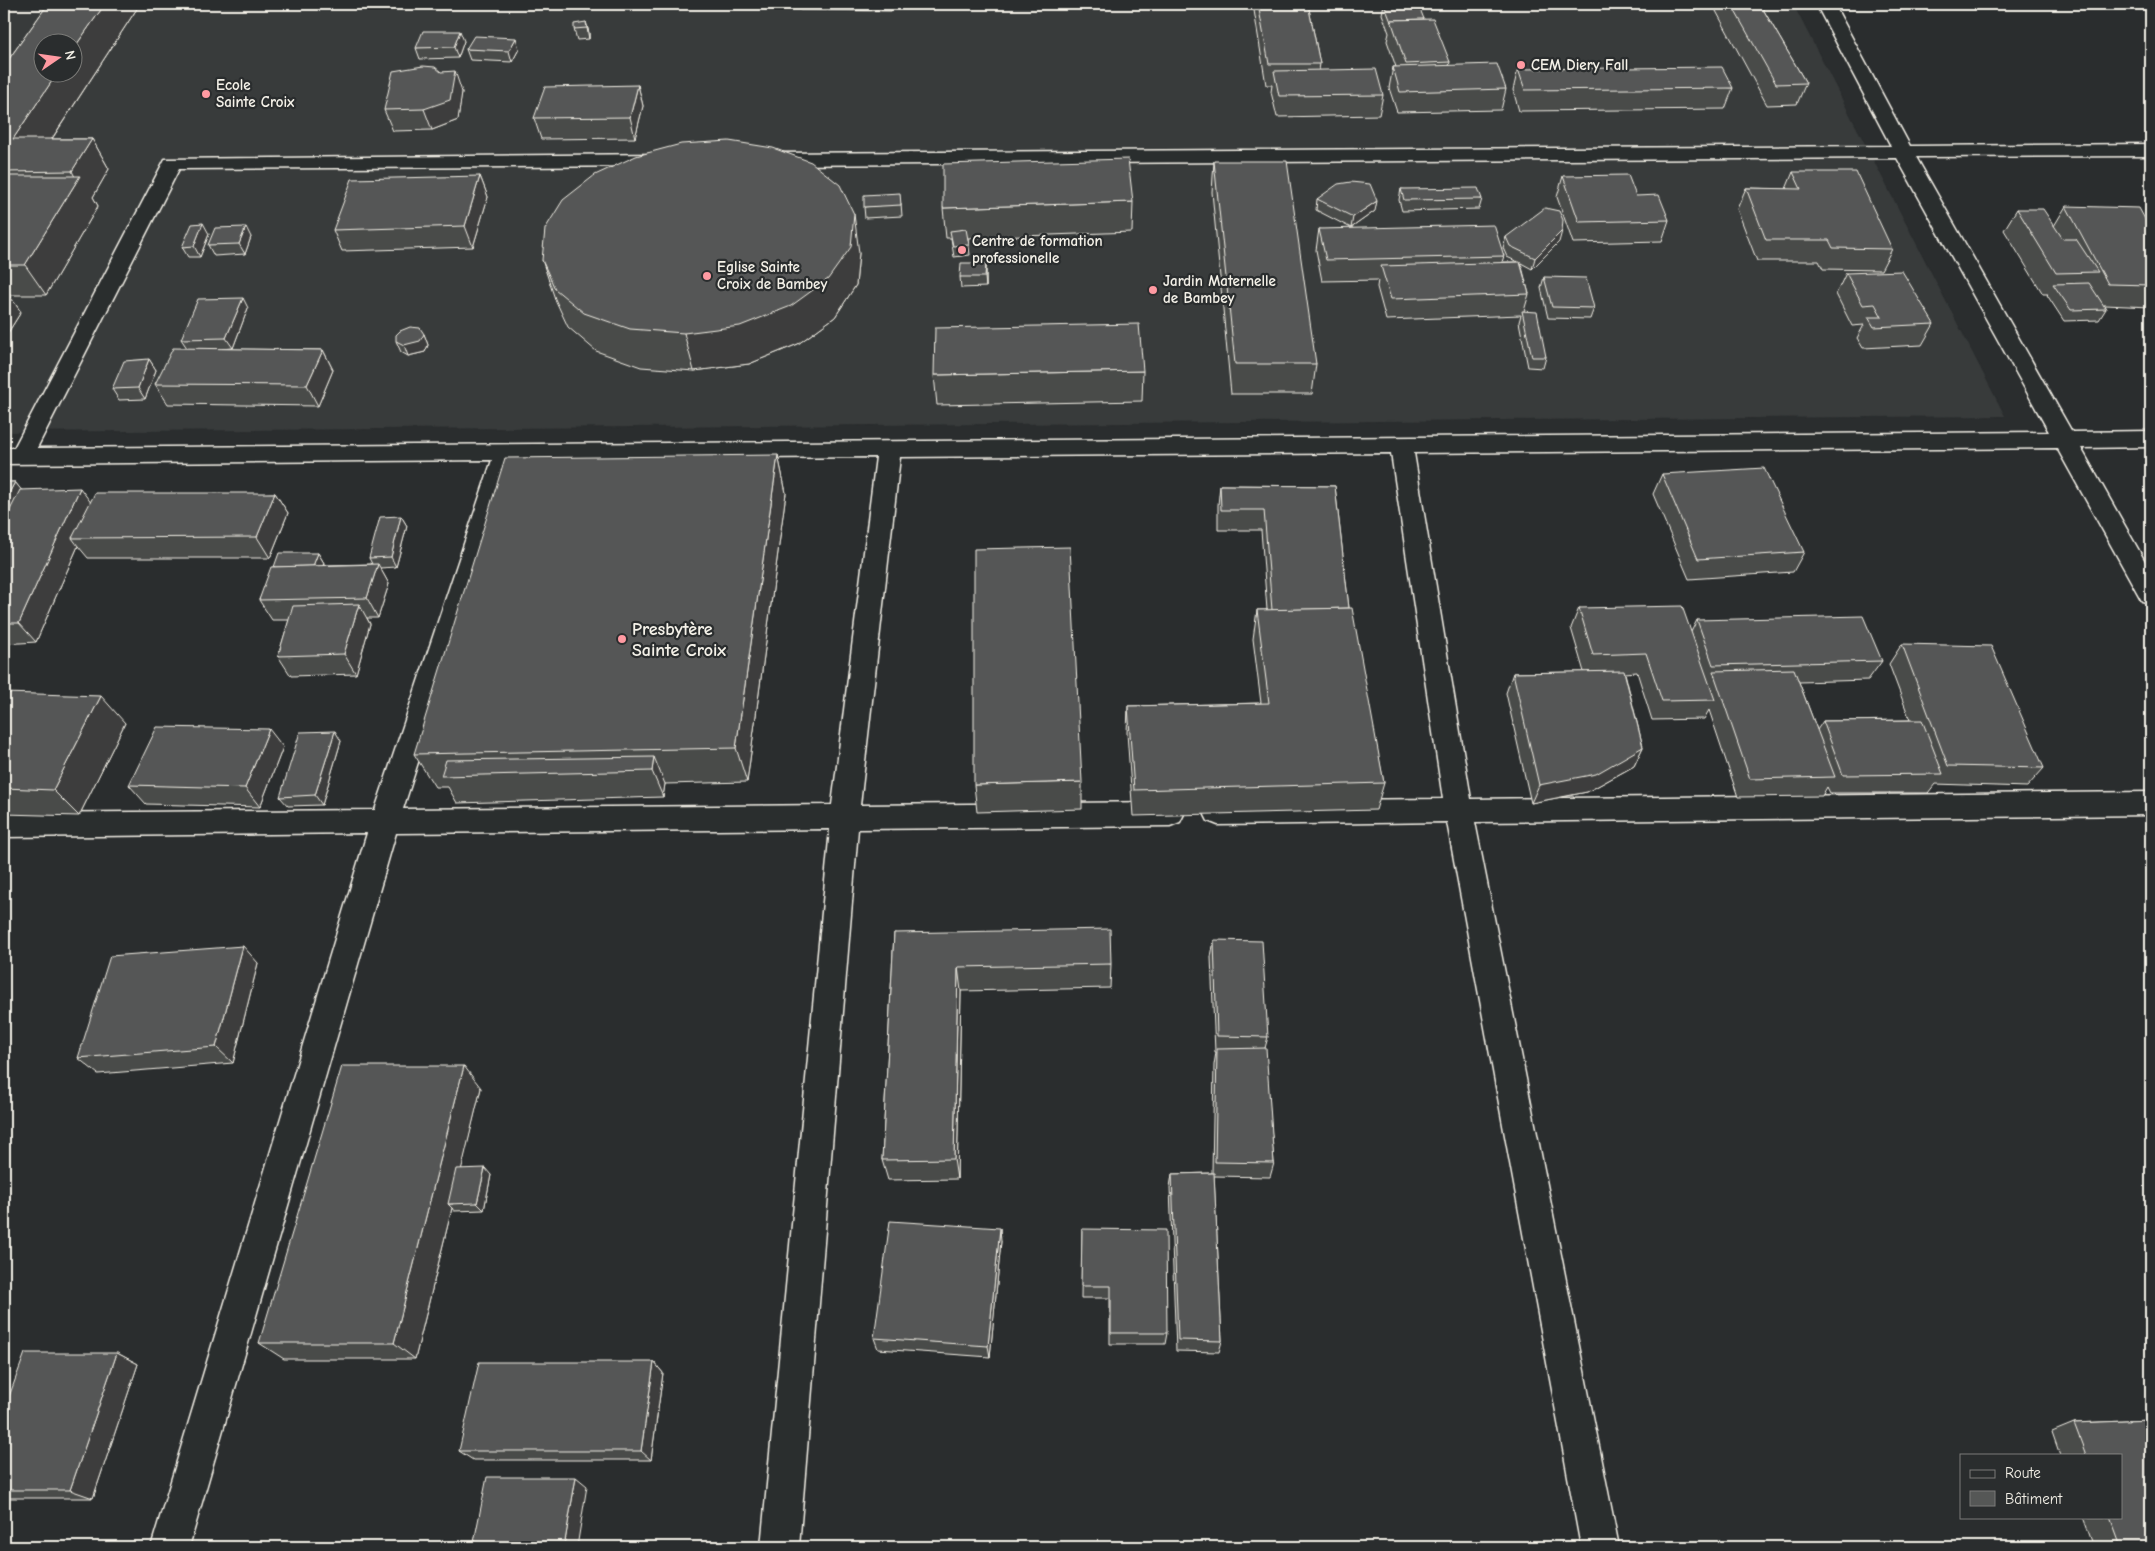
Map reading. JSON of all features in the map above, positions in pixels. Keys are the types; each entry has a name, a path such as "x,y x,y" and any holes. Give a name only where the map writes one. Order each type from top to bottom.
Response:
{"street":[{"path":"1825,4 1903,151 2151,594"},
{"path":"749,159 2151,150"},
{"path":"680,160 172,163 12,456 2151,439"},
{"path":"1401,444 1459,811 1600,1547"},
{"path":"780,1547 845,817 889,448"},
{"path":"170,1547 385,821 506,452"},
{"path":"4,825 2151,804"}],"shaded area":[{"name":"Centre de formation professionelle","path":"4,4 1793,4 2005,416 4,432"}],"building":[{"path":"48,4 105,4 82,37 82,32 32,32 32,82 51,82 13,139 92,139 72,171 4,172 4,66"},
{"path":"1258,4 1308,4 1320,64 1269,64"},
{"path":"1384,4 1418,4 1424,19 1391,20 1391,22"},
{"path":"1731,4 1760,4 1806,83 1776,84"},
{"path":"1433,19 1450,62 1406,64 1391,20"},
{"path":"586,22 587,28 574,29 574,24"},
{"path":"423,31 460,31 454,47 416,48"},
{"path":"474,36 516,38 509,51 466,49"},
{"path":"1497,64 1506,89 1400,92 1393,67"},
{"path":"423,66 435,67 441,72 455,71 450,100 424,109 384,110 393,71"},
{"path":"1722,67 1733,88 1525,90 1518,69"},
{"path":"1376,69 1383,95 1279,96 1274,71"},
{"path":"638,85 630,117 534,118 545,87"},
{"name":"Eglise Sainte Croix de Bambey","path":"729,141 773,148 811,162 840,185 854,214 851,247 828,279 791,306 740,326 684,333 630,329 584,313 555,289 542,260 545,229 563,200 595,175 636,156 681,144"},
{"path":"1128,159 1133,202 943,208 943,164"},
{"path":"1214,161 1287,161 1316,364 1235,364"},
{"path":"1793,172 1856,172 1892,249 1833,248 1829,240 1766,240 1746,188 1801,189"},
{"path":"1628,175 1636,196 1659,195 1669,220 1579,222 1563,176"},
{"path":"4,176 80,176 25,265 4,265"},
{"path":"480,176 465,226 333,230 352,179"},
{"path":"1351,182 1370,184 1377,201 1353,217 1317,199 1338,184"},
{"path":"1478,188 1482,199 1404,200 1401,189"},
{"path":"900,193 901,205 864,207 864,195"},
{"path":"2066,206 2139,208 2151,230 2151,285 2108,284"},
{"path":"1545,208 1559,211 1563,220 1562,231 1535,258 1510,246 1506,237"},
{"path":"2017,209 2043,209 2063,239 2076,239 2098,272 2056,273"},
{"path":"203,223 194,246 182,247 192,224"},
{"path":"1494,225 1504,256 1326,260 1319,229"},
{"path":"246,227 239,244 208,245 215,228"},
{"path":"966,229 969,245 953,246 950,231"},
{"path":"1520,262 1529,294 1391,299 1381,266"},
{"path":"961,263 986,263 985,277 960,277"},
{"path":"1902,271 1934,324 1874,327 1868,317 1882,317 1875,304 1863,305 1846,273"},
{"path":"1544,277 1586,278 1594,308 1552,307"},
{"path":"2089,283 2106,309 2071,310 2053,284"},
{"path":"243,298 226,338 181,339 198,299"},
{"path":"1522,311 1537,312 1546,357 1532,357"},
{"path":"1139,324 1143,371 934,375 935,328"},
{"path":"410,327 420,328 424,334 420,341 404,345 396,341 396,335 400,331"},
{"path":"173,348 323,350 307,385 155,384"},
{"path":"149,359 138,388 112,389 124,361"},
{"name":"Presbytère Sainte Croix","path":"778,455 736,748 414,754 505,458"},
{"path":"1764,468 1804,552 1698,559 1662,474"},
{"path":"4,482 15,482 4,502"},
{"path":"1220,485 1335,486 1349,608 1272,610 1264,510 1221,510"},
{"path":"80,488 19,623 4,623 4,522 20,490"},
{"path":"95,493 275,493 257,537 72,538"},
{"path":"401,516 391,557 369,558 380,517"},
{"path":"1070,547 1082,782 974,785 974,549"},
{"path":"279,553 318,553 313,566 274,567"},
{"path":"378,564 367,598 259,600 271,567"},
{"path":"359,604 344,654 278,656 293,606"},
{"path":"1682,606 1715,700 1662,701 1646,653 1593,655 1579,608"},
{"path":"1352,608 1384,783 1134,790 1128,706 1269,703 1257,610"},
{"path":"1863,616 1882,661 1713,665 1697,620"},
{"path":"1902,644 1991,646 2044,768 1948,766"},
{"path":"1794,669 1835,777 1750,779 1713,671"},
{"path":"1624,671 1643,747 1596,774 1539,785 1513,673"},
{"path":"4,693 101,696 53,790 4,788"},
{"path":"1922,720 1943,774 1843,775 1823,721"},
{"path":"157,727 269,729 245,788 129,785"},
{"path":"335,731 315,795 280,797 300,732"},
{"path":"654,757 652,771 441,776 446,760"},
{"path":"1110,929 1111,964 958,967 954,1159 882,1160 894,933"},
{"path":"1214,940 1262,941 1268,1037 1217,1036"},
{"path":"243,946 216,1047 78,1058 110,956"},
{"path":"1266,1048 1274,1163 1215,1162 1217,1049"},
{"path":"342,1066 464,1066 394,1343 259,1343"},
{"path":"485,1168 477,1203 448,1204 456,1169"},
{"path":"1214,1173 1222,1341 1178,1340 1172,1174"},
{"path":"890,1221 1000,1228 988,1346 874,1338"},
{"path":"1082,1229 1166,1230 1167,1333 1111,1333 1111,1286 1081,1286"},
{"path":"25,1353 117,1353 70,1490 4,1490 4,1410"},
{"path":"479,1362 654,1362 641,1451 459,1451"},
{"path":"2151,1420 2151,1547 2121,1547 2110,1518 2122,1518 2122,1454 2086,1454 2074,1423"},
{"path":"487,1477 576,1477 564,1547 473,1547"}],"place":[{"name":"CEM Diery Fall","path":"1521,65"},
{"name":"Ecole Sainte Croix","path":"206,94"},
{"name":"Centre de formation professionelle","path":"962,250"},
{"name":"Eglise Sainte Croix de Bambey","path":"707,276"},
{"name":"Jardin Maternelle de Bambey","path":"1153,290"},
{"name":"Presbytère Sainte Croix","path":"622,639"}]}
